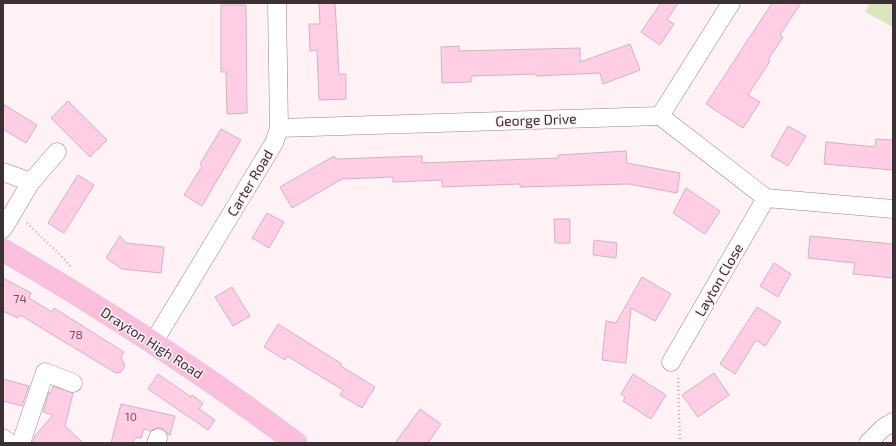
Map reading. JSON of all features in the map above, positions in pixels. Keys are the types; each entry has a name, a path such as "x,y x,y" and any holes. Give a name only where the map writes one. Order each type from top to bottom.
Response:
{"main road":[{"name":"Drayton High Road","path":"3,250 77,294 153,343 226,392 296,443"}],"street":[{"name":"Carter Road","path":"153,343 274,143 279,128 277,3"},
{"path":"731,3 660,116 766,198 893,209"},
{"name":"George Drive","path":"279,128 660,116"},
{"path":"3,229 31,182 57,152"},
{"path":"3,172 31,182"},
{"name":"Layton Close","path":"671,362 766,198"},
{"path":"21,443 45,372 73,383"},
{"path":"868,443 883,428 893,422"},
{"path":"3,438 9,443"}],"path":[{"path":"13,212 23,218 40,237 63,257 73,269"},
{"path":"671,362 677,366 680,443"}],"green space":[{"path":"870,3 893,3 893,27 865,12"}],"building":[{"path":"319,3 335,3 339,74 346,74 346,99 319,100 317,50 310,51 309,24 320,24"},
{"path":"661,3 678,3 667,20 674,24 660,45 641,32"},
{"path":"772,3 801,3 780,35 783,37 768,60 770,61 748,95 760,102 743,128 706,104"},
{"path":"221,5 246,5 247,113 227,114 226,72 221,72"},
{"path":"630,44 640,70 603,84 600,73 536,76 536,74 471,76 471,82 442,83 441,47 459,46 459,51 580,48 580,62"},
{"path":"68,101 107,140 90,157 51,118"},
{"path":"3,104 37,125 26,143 3,129"},
{"path":"788,126 806,136 788,166 771,156"},
{"path":"221,129 241,140 202,206 184,195 202,166 200,164"},
{"path":"876,139 893,140 893,170 824,164 826,142 875,147"},
{"path":"626,151 627,163 680,173 677,193 629,184 520,187 520,184 442,187 442,180 393,182 393,177 342,179 292,208 280,187 334,156 336,159 422,156 422,163 558,158 558,155"},
{"path":"78,175 94,185 64,233 48,223"},
{"path":"686,188 720,211 705,234 673,213"},
{"path":"267,213 284,222 269,248 252,238"},
{"path":"554,219 570,219 570,243 555,243"},
{"path":"120,236 126,243 164,247 161,273 122,269 106,258"},
{"path":"810,236 893,244 893,278 853,274 855,263 808,258"},
{"path":"594,240 617,243 616,258 593,255"},
{"path":"774,263 791,274 778,297 760,286"},
{"path":"642,277 671,294 655,321 631,308 626,363 602,360 606,321 616,323"},
{"path":"3,278 31,293 29,298 52,312 54,308 124,352 121,357 125,366 121,372 116,373 20,315 18,318 3,311"},
{"path":"232,287 250,316 233,326 215,297"},
{"path":"757,307 781,322 765,346 756,340 735,374 720,364"},
{"path":"278,324 342,364 341,366 375,387 362,408 340,395 343,390 287,356 285,360 264,347"},
{"path":"714,373 729,395 698,417 682,395"},
{"path":"158,374 191,397 192,395 203,403 199,409 215,420 208,430 148,389"},
{"path":"633,374 666,395 651,419 623,401 625,397 621,394"},
{"path":"3,379 29,386 22,406 3,401"},
{"path":"53,386 73,393 65,426 83,443 32,443 35,436 53,415 43,412 49,392 51,393"},
{"path":"121,404 175,416 170,435 168,435 162,428 156,428 151,431 144,429 141,438 135,437 133,443 111,443"},
{"path":"420,409 441,424 428,443 395,443"}]}
